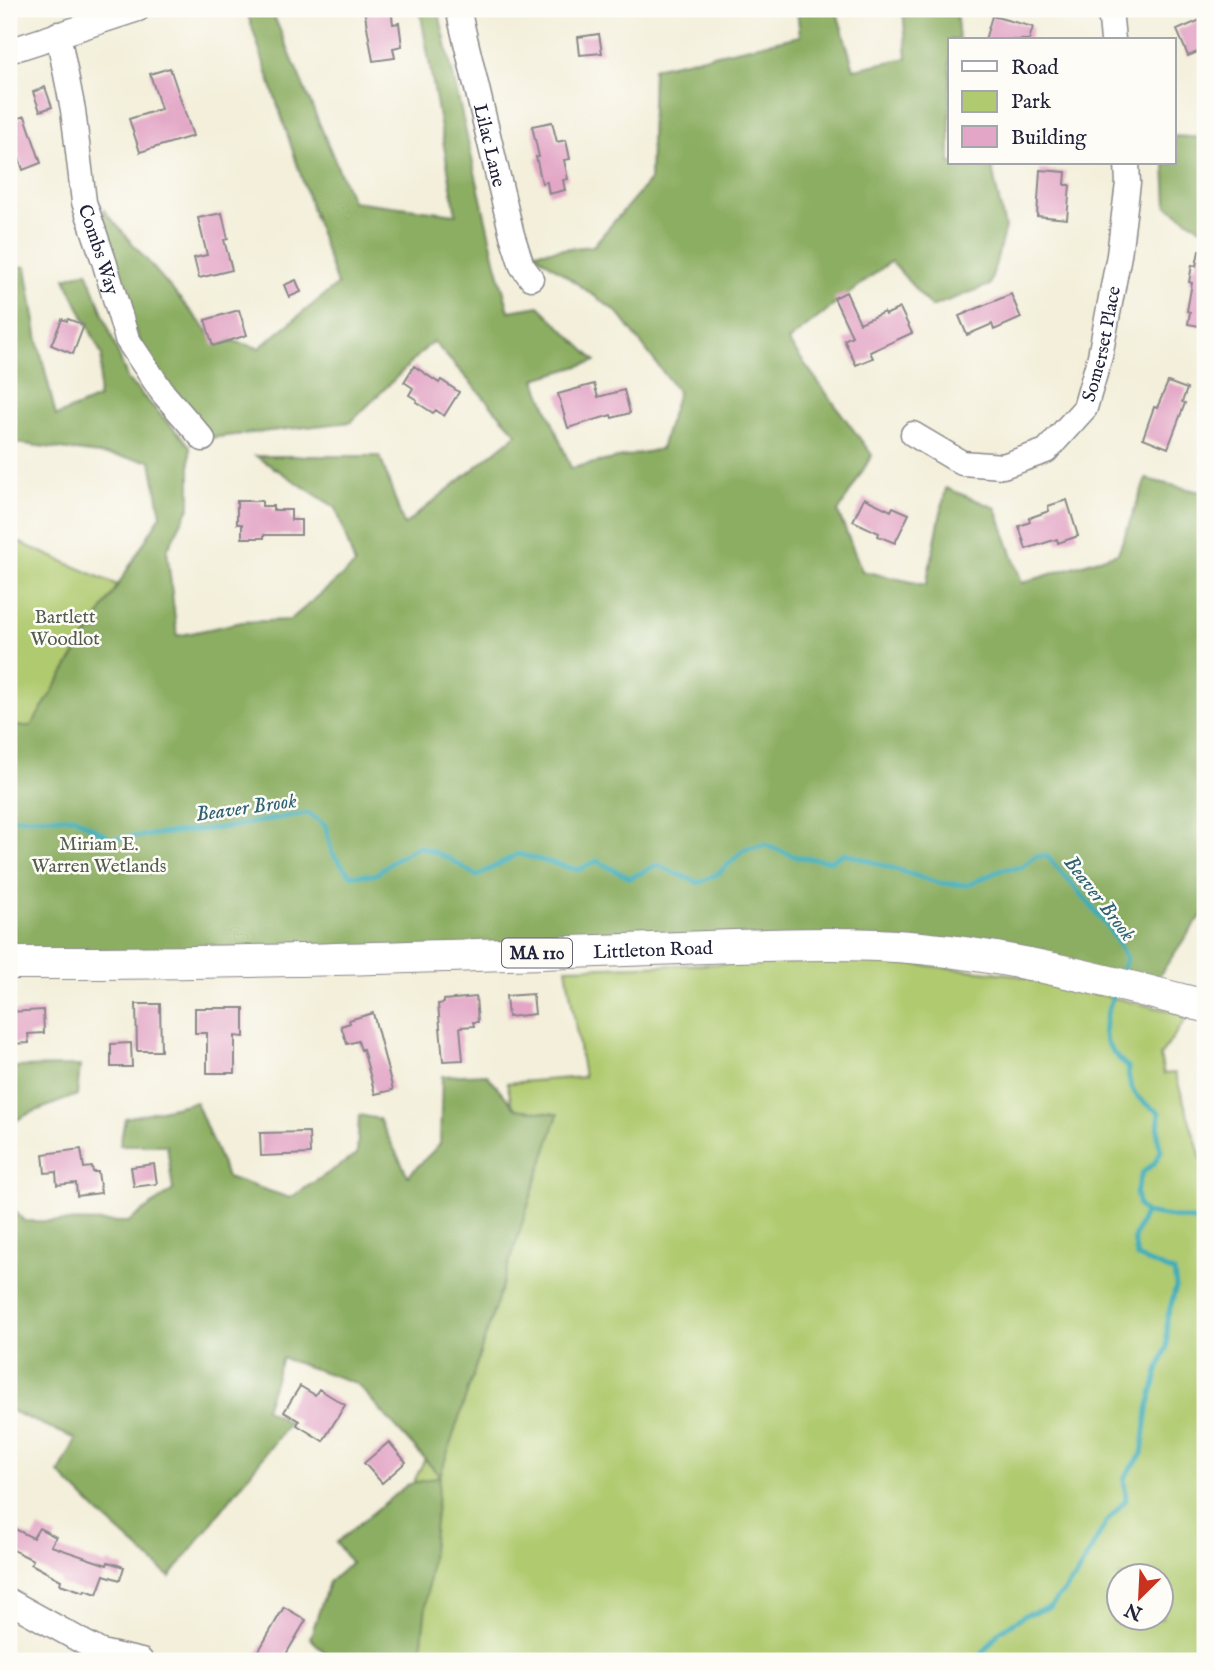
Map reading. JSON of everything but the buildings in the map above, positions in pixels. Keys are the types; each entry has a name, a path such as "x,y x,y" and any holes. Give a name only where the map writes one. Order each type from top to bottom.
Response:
{"main road":[{"name":"Littleton Road","path":"9,963 348,960 769,945 872,944 1018,961 1205,1006"}],"street":[{"path":"9,51 138,9"},
{"name":"Lilac Lane","path":"458,9 512,235 522,266 531,278"},
{"path":"1111,9 1113,38"},
{"name":"Combs Way","path":"58,34 73,110 84,202 127,339 163,393 203,439"},
{"name":"Somerset Place","path":"914,434 962,463 1003,466 1046,451 1085,408 1100,356 1119,255 1128,183 1127,164"},
{"path":"9,1601 101,1652 141,1661"}],"green space":[{"name":"Miriam E. Warren Wetlands","path":"246,9 271,9 352,201 456,214 420,10 438,9 509,311 539,306 596,361 535,379 571,468 661,449 678,392 618,313 533,252 593,246 650,180 653,68 800,36 797,9 836,9 854,69 907,58 903,9 956,9 959,38 948,38 948,164 991,164 1005,228 990,285 931,307 891,261 788,341 872,455 838,512 862,571 926,585 946,488 996,508 1022,583 1118,553 1146,479 1205,493 1205,911 1148,992 967,953 9,963 9,726 31,726 161,515 151,461 9,442 9,266 26,267 38,341 56,416 98,398 102,355 65,278 87,271 128,380 190,446 190,506 167,550 177,636 242,622 290,620 355,565 336,508 256,456 380,456 404,525 517,434 433,341 351,422 209,438 163,393 104,261 103,209 211,335 259,348 337,285"},
{"path":"1176,136 1205,138 1205,231 1167,206 1165,164 1176,164"},
{"name":"Bartlett Woodlot","path":"9,538 134,592 97,728 9,726"},
{"path":"869,960 1010,974 1189,1015 1160,1056 1164,1074 1175,1073 1205,1171 1205,1661 328,1661 433,1442 521,1143 507,1083 584,1077 566,968"},
{"path":"80,1066 77,1095 9,1124 9,1067"},
{"path":"486,1074 516,1109 558,1114 440,1476 356,1383 282,1358 265,1409 289,1423 170,1577 59,1473 76,1439 9,1410 9,1204 24,1221 128,1222 173,1190 167,1145 120,1145 125,1118 196,1102 227,1177 290,1198 357,1154 359,1115 379,1119 408,1176 440,1144 442,1076"},
{"path":"440,1476 420,1661 326,1661 329,1656 310,1638 329,1582 351,1563 336,1543 407,1485"}],"waterway":[{"name":"Beaver Brook","path":"9,818 74,817 111,839 228,827 308,813 325,825 332,853 350,875 375,875 419,846 448,858 477,876 518,854 578,870 597,861 630,878 657,865 699,883 719,873 745,849 765,845 797,857 831,861 844,853 939,883 968,885 1003,869 1020,868 1036,856 1047,856 1090,905 1119,944 1126,959 1120,976"},
{"name":"Beaver Brook","path":"1113,995 1106,1017 1107,1042 1128,1067 1132,1089 1145,1104 1159,1112 1158,1139 1161,1151 1154,1164 1142,1173 1136,1193 1139,1206 1145,1213 1205,1222"},
{"path":"977,1661 999,1632 1025,1615 1050,1607 1075,1578 1107,1521 1126,1500 1124,1478 1142,1454 1148,1409 1167,1347 1167,1319 1176,1287 1174,1272 1137,1257 1134,1238 1145,1213"}]}
